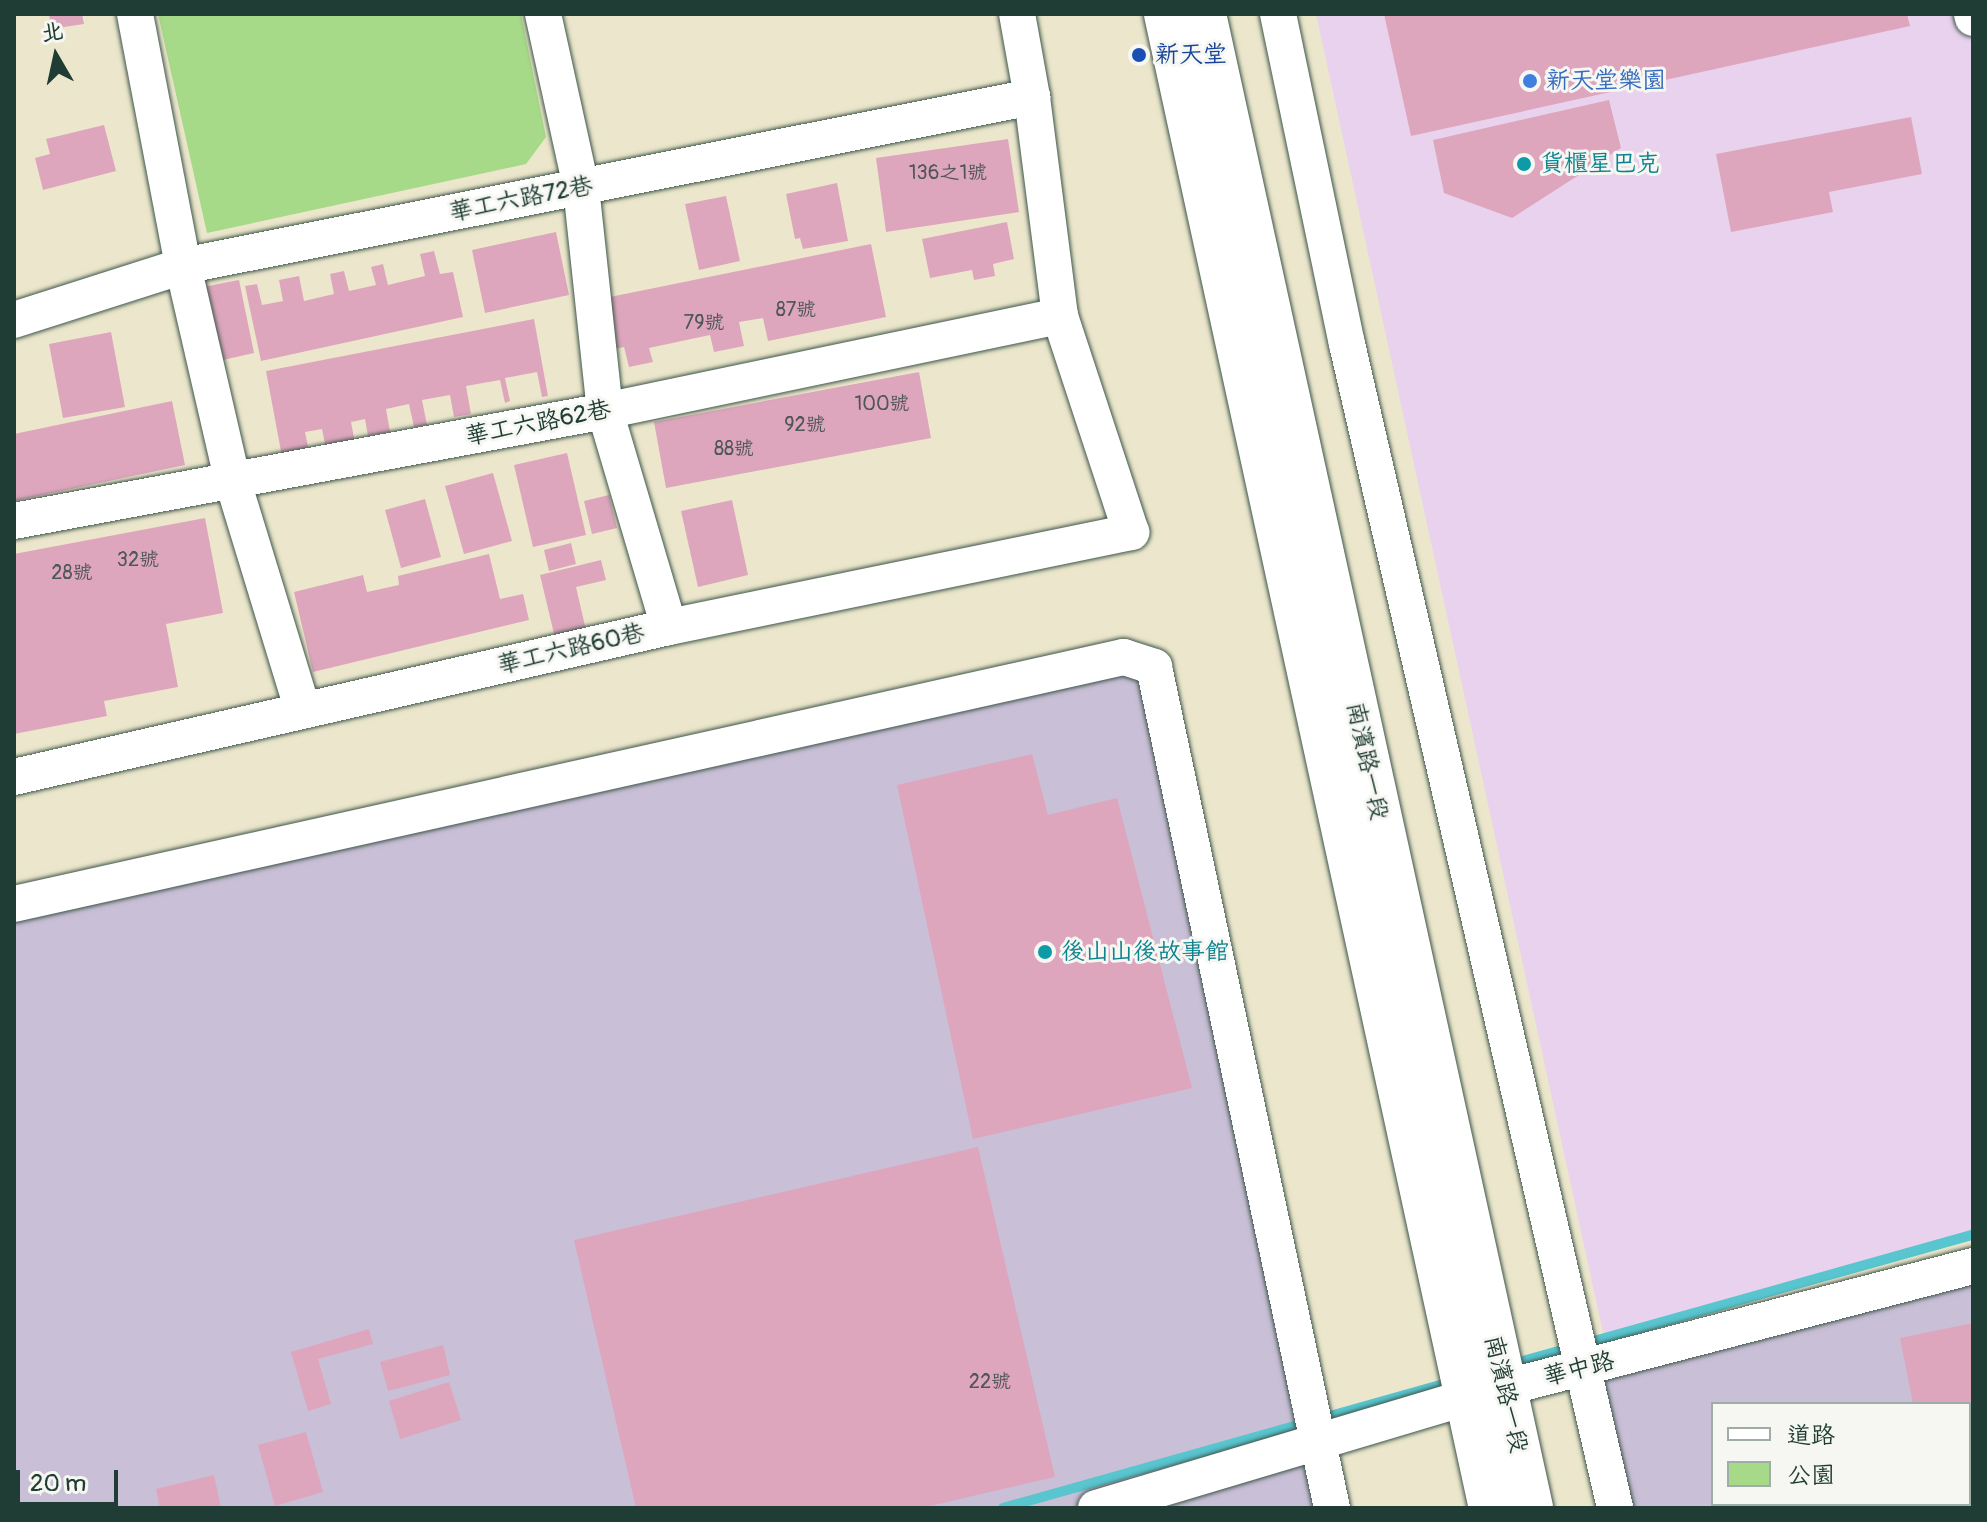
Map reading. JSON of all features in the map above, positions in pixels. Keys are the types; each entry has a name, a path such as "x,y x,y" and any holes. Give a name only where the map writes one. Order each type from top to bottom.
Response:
{"main road":[{"name":"南濱路一段","path":"1166,14 1484,1393 1531,1508"},
{"name":"南濱路一段","path":"1204,14 1484,1393 1491,1508"}],"street":[{"path":"135,14 183,266 233,482 303,711"},
{"path":"543,14 581,187 605,411 669,627"},
{"path":"1017,14 1032,97 1060,316"},
{"path":"1278,14 1347,344 1615,1508"},
{"name":"華工六路72巷","path":"14,319 183,266 1032,97"},
{"name":"華工六路62巷","path":"14,521 605,411 1060,316"},
{"name":"華工六路60巷","path":"14,777 669,627 1131,532 1060,316"},
{"path":"14,904 1124,657 1154,667 1332,1508"},
{"name":"華中路","path":"1096,1508 1484,1393 1973,1266"}],"shaded area":[{"path":"1316,14 1973,14 1973,1233 1604,1337"},
{"path":"1154,667 1337,1508 14,1508 14,904"},
{"path":"1973,1274 1973,1508 1620,1508 1591,1374"}],"green space":[{"path":"158,14 521,14 546,137 526,164 207,233"}],"building":[{"path":"49,14 82,14 84,24 51,29"},
{"name":"新天堂樂園","path":"1384,14 1907,14 1910,26 1411,136"},
{"path":"1609,100 1621,148 1512,218 1444,193 1433,140"},
{"path":"1911,117 1922,174 1829,192 1833,212 1731,232 1716,154"},
{"path":"104,125 116,171 43,190 35,158 50,154 46,139"},
{"path":"1008,139 1019,212 886,232 876,158"},
{"path":"837,183 848,241 803,249 800,238 795,239 786,194"},
{"path":"726,196 740,261 699,270 685,204"},
{"path":"1007,222 1014,259 993,264 995,276 974,280 972,270 930,278 922,239"},
{"path":"556,232 569,295 485,313 472,250"},
{"path":"871,244 886,317 768,341 763,318 739,322 744,346 714,352 710,335 649,348 653,362 629,367 624,347 615,349 605,298"},
{"path":"434,251 440,274 453,272 463,317 261,361 245,286 257,284 262,305 283,301 279,280 299,276 304,301 334,294 330,274 344,271 349,291 376,285 371,267 383,264 388,285 425,276 420,254"},
{"path":"239,280 254,353 214,362 198,288"},
{"path":"534,319 548,396 542,397 537,372 505,378 510,401 505,403 500,380 466,386 471,414 454,417 450,395 422,400 427,425 414,427 409,404 386,409 390,432 368,436 365,419 351,422 355,443 326,449 322,429 305,432 310,456 283,462 266,371"},
{"path":"111,332 125,407 63,418 49,344"},
{"path":"919,372 931,438 666,488 654,422"},
{"path":"172,401 185,465 14,501 14,434"},
{"path":"567,453 586,535 533,547 514,465"},
{"path":"493,473 512,541 464,554 445,486"},
{"path":"609,495 617,528 592,534 584,501"},
{"path":"425,499 441,557 401,568 385,510"},
{"path":"732,500 748,575 698,587 681,511"},
{"path":"205,518 223,613 166,624 178,687 104,701 107,716 14,734 14,554"},
{"path":"571,543 576,564 549,571 544,550"},
{"path":"489,554 500,599 523,594 529,620 313,672 294,592 363,575 367,592 399,585 398,576"},
{"path":"601,560 606,580 576,587 586,630 555,638 540,575"},
{"name":"後山山後故事館","path":"1032,754 1048,815 1117,798 1192,1088 973,1139 897,785"},
{"path":"978,1147 1055,1477 921,1508 636,1508 574,1240"},
{"path":"1973,1323 1973,1420 1971,1402 1913,1402 1900,1338"},
{"path":"369,1329 373,1344 318,1359 331,1404 308,1411 291,1352"},
{"path":"443,1345 450,1375 388,1391 380,1362"},
{"path":"449,1382 461,1420 400,1439 389,1401"},
{"path":"1971,1426 1973,1508 1944,1508 1971,1506"},
{"path":"306,1432 323,1492 275,1506 258,1445"},
{"path":"214,1475 221,1508 160,1508 156,1489"}],"waterway":[{"path":"1509,1365 1973,1235"},
{"path":"1003,1508 1452,1382"}],"place":[{"name":"新天堂","path":"1139,55"},
{"name":"新天堂樂園","path":"1530,81"},
{"name":"貨櫃星巴克","path":"1524,164"},
{"name":"後山山後故事館","path":"1045,952"}]}
